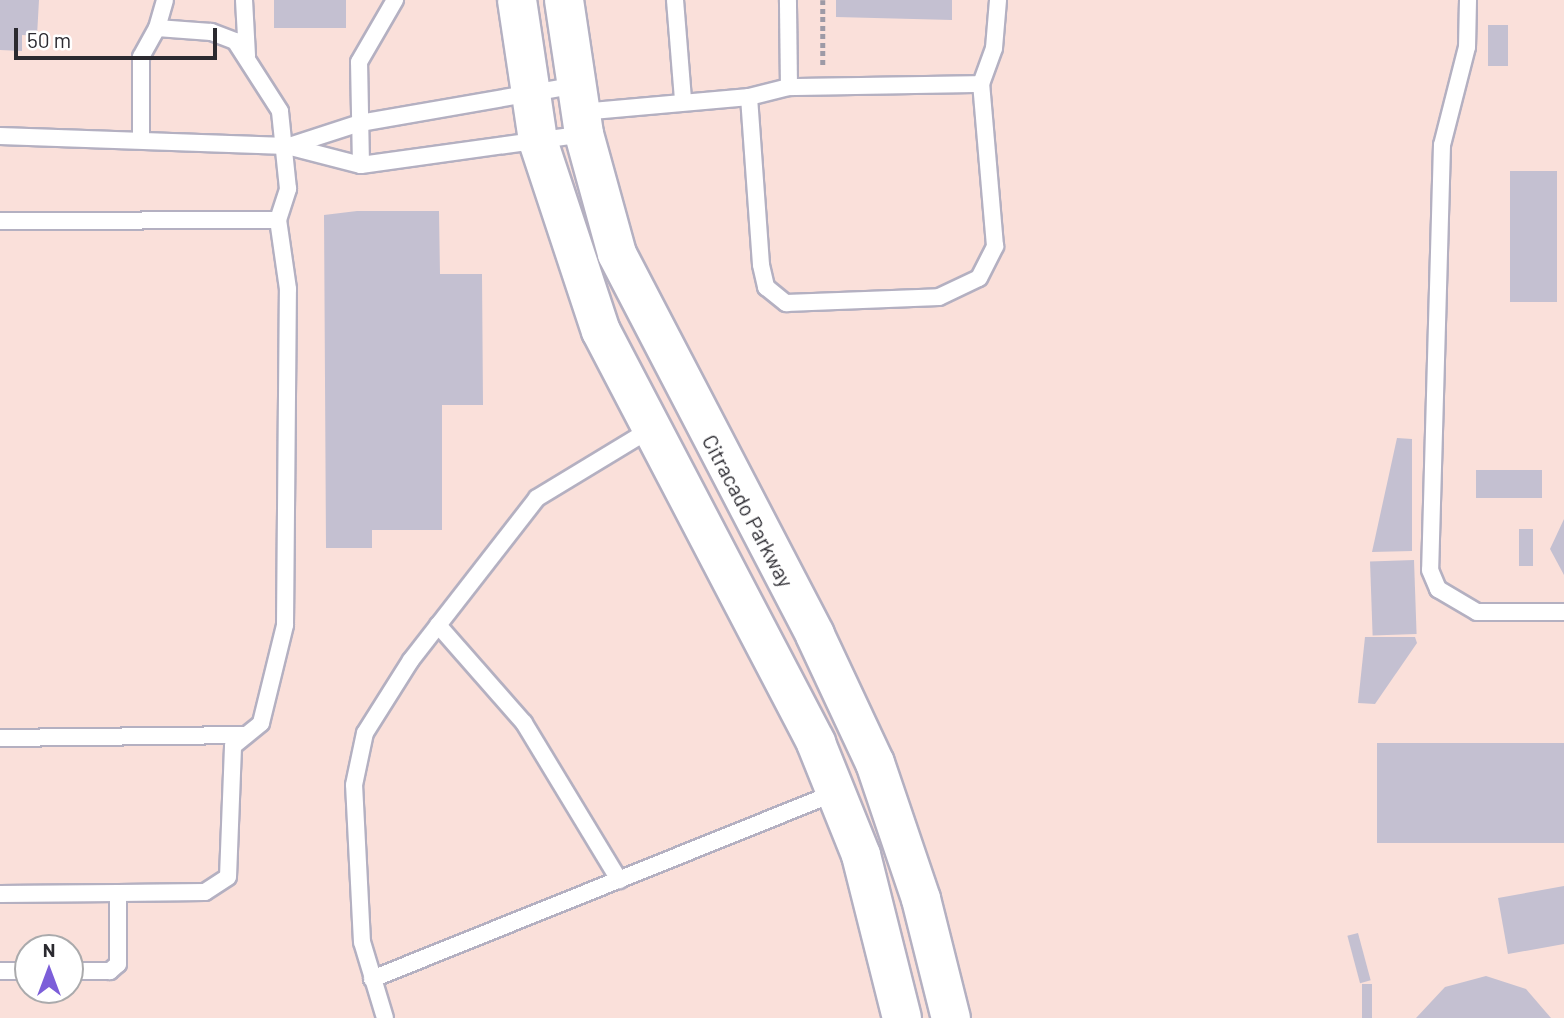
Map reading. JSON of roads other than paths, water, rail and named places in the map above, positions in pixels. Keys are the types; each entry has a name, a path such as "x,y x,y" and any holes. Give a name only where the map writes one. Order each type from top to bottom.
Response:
{"main road":[{"path":"517,0 528,93 538,141 601,331 788,685 837,792 864,868 902,1018"},
{"name":"Citracado Parkway","path":"564,0 580,110 631,285 816,635 875,763 921,899 951,1018"}],"lane":[{"path":"141,140 141,57 157,28 165,0"},
{"path":"244,0 247,56"},
{"path":"361,165 359,62 395,0"},
{"path":"675,0 683,99"},
{"path":"788,0 789,87"},
{"path":"749,97 761,265 774,298 786,303 939,297 979,278 995,246 981,84 993,48 998,0"},
{"path":"1468,0 1467,47 1442,145 1430,570 1446,596 1477,612 1564,612"},
{"path":"0,894 118,894 221,888 232,862 233,746 261,723 285,625 288,289 278,220 288,189 287,146 280,111 235,41 211,32 157,28"},
{"path":"287,146 360,122 528,93 580,110 683,99 749,97 789,87 981,84"},
{"path":"0,136 287,146 361,165 538,141 580,110"},
{"path":"0,220 278,220"},
{"path":"385,1018 362,942 358,757 379,706 537,498 651,429"},
{"path":"438,625 524,723 619,880"},
{"path":"0,738 246,735"},
{"path":"372,979 837,792"},
{"path":"84,971 110,971 118,964 118,894"}]}
